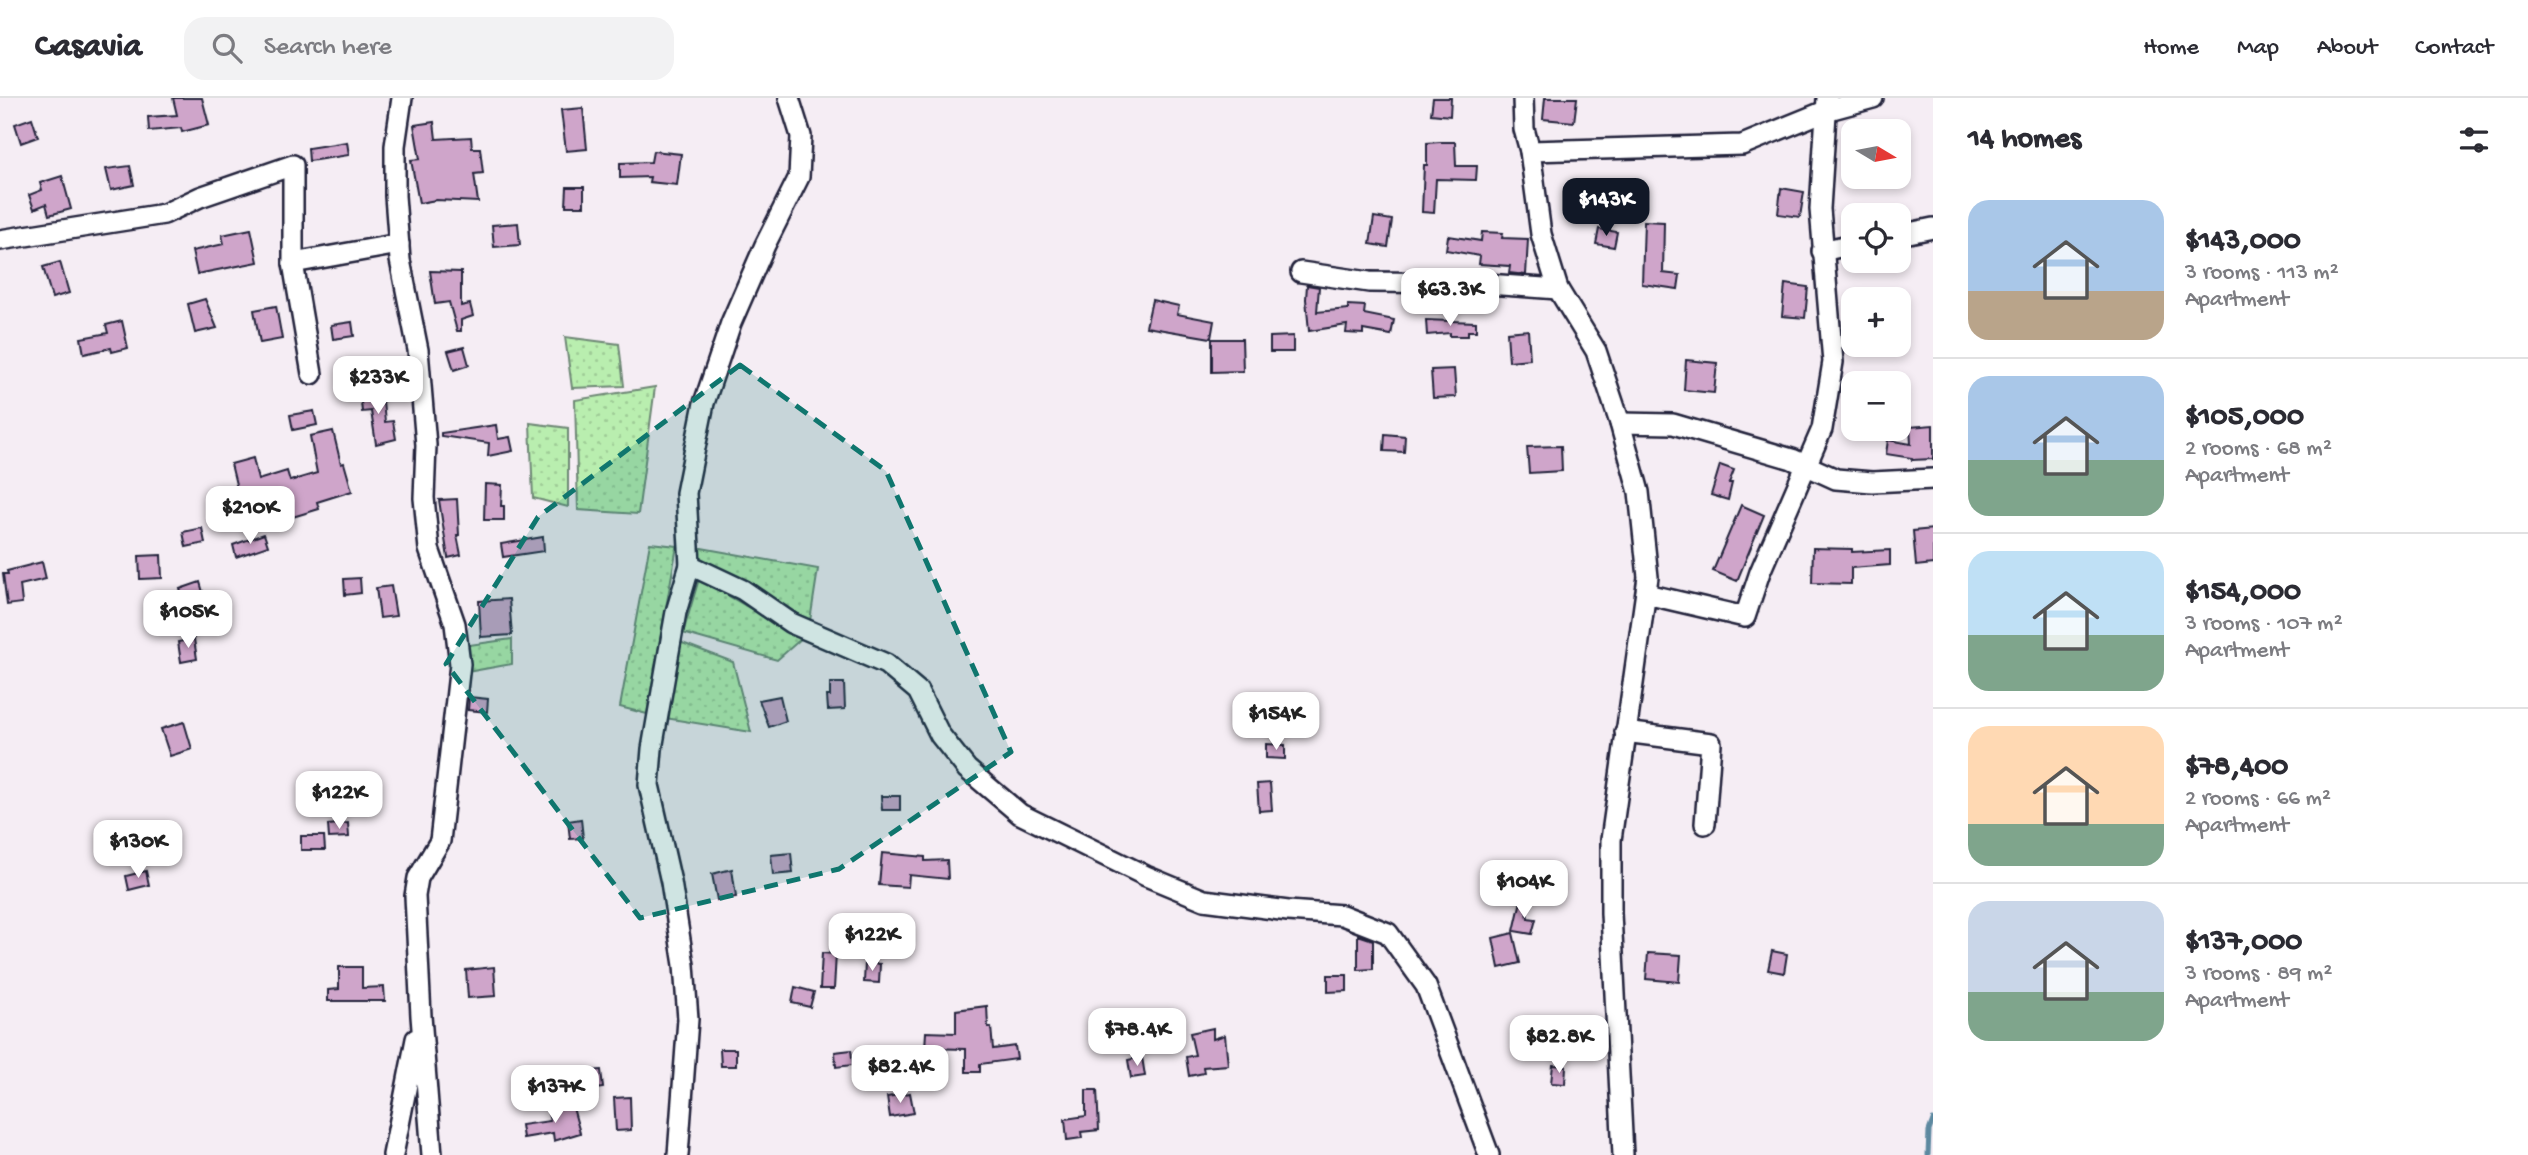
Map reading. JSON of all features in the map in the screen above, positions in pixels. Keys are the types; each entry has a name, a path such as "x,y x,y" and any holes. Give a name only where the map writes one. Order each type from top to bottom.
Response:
{"street":[{"path":"402,98 396,146 395,196 400,260 418,350 426,445 424,498 429,549 455,624 460,664 440,841 418,878 415,896 432,1155"},
{"path":"678,1155 688,1019 684,965 671,882 649,785 652,749 676,612 690,565 686,493 704,403 731,323 799,177 801,136 789,98"},
{"path":"1523,98 1524,130 1531,151 1541,234 1558,289 1596,351 1620,423 1639,492 1648,577 1625,732 1611,852 1611,913 1623,1155"},
{"path":"1531,151 1742,145 1826,105 1873,98"},
{"path":"1646,594 1745,617 1760,572 1822,429 1833,362 1820,209 1826,105"},
{"path":"0,240 164,214 200,197 293,165 293,263 312,374"},
{"path":"1911,233 1933,228"},
{"path":"293,263 398,244"},
{"path":"1822,251 1841,247"},
{"path":"1301,272 1369,282 1472,283 1558,289"},
{"path":"1620,423 1673,424 1792,459 1836,479 1872,482 1933,479"},
{"path":"690,565 743,590 791,623 886,664 918,691 940,735 967,769 1020,814 1146,876 1204,900 1342,915 1388,933 1426,986 1471,1100 1489,1155"},
{"path":"1625,732 1711,743 1704,824"},
{"path":"393,1155 421,1016"}],"highlighted area":[{"path":"740,365 886,471 1011,752 839,869 640,918 446,664 538,517"}],"green space":[{"path":"565,337 619,344 624,386 572,388"},
{"path":"655,387 638,514 578,510 575,400"},
{"path":"530,423 568,428 568,507 533,498"},
{"path":"650,543 677,546 647,714 620,707"},
{"path":"696,547 818,569 810,621 697,561"},
{"path":"699,579 802,638 777,660 683,633"},
{"path":"512,639 512,664 467,672 462,646"},
{"path":"677,641 733,662 751,732 665,718"}],"building":[{"path":"173,98 202,98 209,125 182,132 181,128 149,131 148,117 177,115"},
{"path":"1433,98 1451,98 1450,116 1431,114"},
{"path":"1545,98 1577,98 1574,122 1543,119"},
{"path":"583,108 587,149 566,151 561,110"},
{"path":"32,118 38,137 21,143 15,124"},
{"path":"434,122 436,139 471,137 472,148 480,148 483,173 474,174 478,202 436,200 419,203 411,160 420,159 414,125"},
{"path":"347,142 349,155 309,161 308,148"},
{"path":"1455,142 1456,166 1477,166 1476,180 1436,179 1434,213 1422,212 1427,143"},
{"path":"653,151 681,154 677,185 649,182 650,177 620,178 620,163 651,162"},
{"path":"130,166 134,185 111,190 106,169"},
{"path":"62,176 71,209 49,215 46,204 34,209 29,195 42,190 40,183"},
{"path":"567,187 584,187 584,206 566,206"},
{"path":"1781,188 1804,192 1800,217 1778,214"},
{"path":"1374,217 1392,220 1388,247 1370,244"},
{"path":"1644,221 1664,222 1663,273 1680,275 1678,289 1642,284"},
{"path":"518,223 520,245 494,247 492,225"},
{"path":"251,229 258,262 197,274 192,251 224,244 222,235"},
{"path":"1599,229 1617,232 1614,247 1596,244"},
{"path":"1482,232 1503,233 1502,238 1528,239 1526,275 1509,273 1510,266 1479,264 1480,256 1446,250 1448,236 1481,241"},
{"path":"60,262 69,293 52,298 43,267"},
{"path":"430,271 461,272 461,306 470,304 473,316 461,320 461,331 457,331 449,302 435,304"},
{"path":"1785,284 1808,287 1805,318 1782,316"},
{"path":"1307,285 1319,287 1317,312 1348,309 1348,305 1365,306 1364,314 1394,320 1391,335 1363,330 1363,334 1346,333 1347,325 1309,331"},
{"path":"205,299 217,328 195,333 188,304"},
{"path":"1152,300 1179,306 1177,314 1214,321 1211,338 1146,327"},
{"path":"276,306 282,339 260,343 254,310"},
{"path":"1426,320 1476,322 1476,331 1468,331 1468,336 1450,336 1450,333 1427,335"},
{"path":"122,321 128,348 112,352 111,348 84,354 81,338 108,333 106,325"},
{"path":"352,322 354,336 333,339 331,325"},
{"path":"1528,330 1530,359 1509,361 1507,332"},
{"path":"1293,336 1293,352 1270,352 1270,337"},
{"path":"1212,339 1242,339 1243,371 1212,372"},
{"path":"464,347 469,365 454,370 448,351"},
{"path":"1686,360 1717,363 1714,393 1684,390"},
{"path":"1454,369 1456,397 1433,398 1431,370"},
{"path":"382,390 385,422 393,421 396,439 376,444 371,411 362,412 360,392"},
{"path":"314,411 317,425 293,430 290,415"},
{"path":"496,425 498,439 510,437 513,451 488,456 489,443 441,436 441,433"},
{"path":"1933,425 1933,459 1912,460 1886,454 1888,441 1911,444 1911,427"},
{"path":"333,431 341,464 344,463 352,491 317,502 319,509 286,519 278,491 240,501 231,464 253,458 258,480 287,471 290,481 317,473 310,436"},
{"path":"1385,434 1405,436 1404,452 1384,451"},
{"path":"1561,446 1562,471 1529,473 1527,447"},
{"path":"1720,465 1734,470 1729,483 1732,483 1728,500 1711,495"},
{"path":"485,484 502,485 501,506 504,506 504,520 484,520"},
{"path":"457,499 457,535 461,555 448,558 439,500"},
{"path":"1741,505 1764,515 1737,581 1713,571"},
{"path":"202,528 205,543 186,547 183,532"},
{"path":"1933,529 1933,564 1916,566 1913,531"},
{"path":"264,534 268,546 236,557 233,545"},
{"path":"543,537 544,551 503,557 501,544"},
{"path":"1813,548 1852,549 1852,552 1890,550 1890,565 1851,568 1851,584 1812,583"},
{"path":"161,555 162,578 140,579 139,556"},
{"path":"42,562 46,579 20,585 22,603 7,605 3,574"},
{"path":"360,578 361,593 345,595 344,579"},
{"path":"200,582 209,613 189,619 180,589"},
{"path":"391,586 396,616 380,618 376,588"},
{"path":"509,599 512,635 481,637 479,601"},
{"path":"194,639 197,659 181,662 178,642"},
{"path":"830,683 844,683 845,709 828,710"},
{"path":"780,696 786,721 769,727 759,700"},
{"path":"469,697 488,699 487,712 468,710"},
{"path":"184,722 192,749 170,756 161,729"},
{"path":"1266,744 1285,745 1285,759 1266,758"},
{"path":"1270,783 1272,810 1259,811 1257,784"},
{"path":"881,796 900,796 900,810 882,810"},
{"path":"581,819 583,838 570,839 568,821"},
{"path":"348,823 349,837 329,838 328,825"},
{"path":"301,836 324,836 325,850 301,850"},
{"path":"791,853 793,873 773,875 771,855"},
{"path":"882,853 925,857 925,861 947,860 948,879 909,875 908,887 879,885"},
{"path":"732,869 736,897 717,900 712,874"},
{"path":"146,871 149,885 129,890 126,876"},
{"path":"1523,892 1528,918 1536,919 1532,934 1514,931"},
{"path":"1513,933 1520,963 1499,968 1493,938"},
{"path":"1358,935 1373,940 1373,969 1358,970"},
{"path":"1772,951 1787,954 1784,973 1768,970"},
{"path":"822,953 836,954 834,989 820,989"},
{"path":"1648,953 1681,955 1679,982 1646,979"},
{"path":"865,963 880,964 879,983 864,982"},
{"path":"339,967 362,967 362,988 384,987 385,1001 328,1001 328,990 339,989"},
{"path":"494,967 496,996 468,998 466,970"},
{"path":"1328,975 1347,975 1347,991 1328,992"},
{"path":"795,987 814,992 810,1007 792,1003"},
{"path":"987,1006 993,1049 1015,1046 1017,1059 980,1064 980,1072 966,1072 966,1049 925,1048 926,1032 956,1033 956,1010"},
{"path":"1213,1028 1213,1039 1225,1035 1228,1065 1203,1067 1204,1073 1189,1076 1186,1057 1195,1055 1190,1033"},
{"path":"893,1046 913,1047 912,1060 893,1060"},
{"path":"720,1049 736,1049 736,1066 721,1066"},
{"path":"851,1050 853,1065 836,1067 835,1052"},
{"path":"1142,1057 1145,1076 1131,1078 1128,1060"},
{"path":"1553,1065 1566,1066 1565,1084 1551,1083"},
{"path":"601,1070 603,1088 581,1091 579,1072"},
{"path":"1086,1090 1097,1090 1099,1130 1081,1132 1082,1138 1067,1140 1065,1119 1086,1116"},
{"path":"910,1093 914,1113 890,1117 887,1097"},
{"path":"630,1097 631,1130 616,1131 614,1098"},
{"path":"572,1104 580,1133 554,1141 553,1133 523,1138 521,1125 550,1121 548,1113"}],"waterway":[{"path":"1928,1155 1929,1131 1933,1120"}]}
